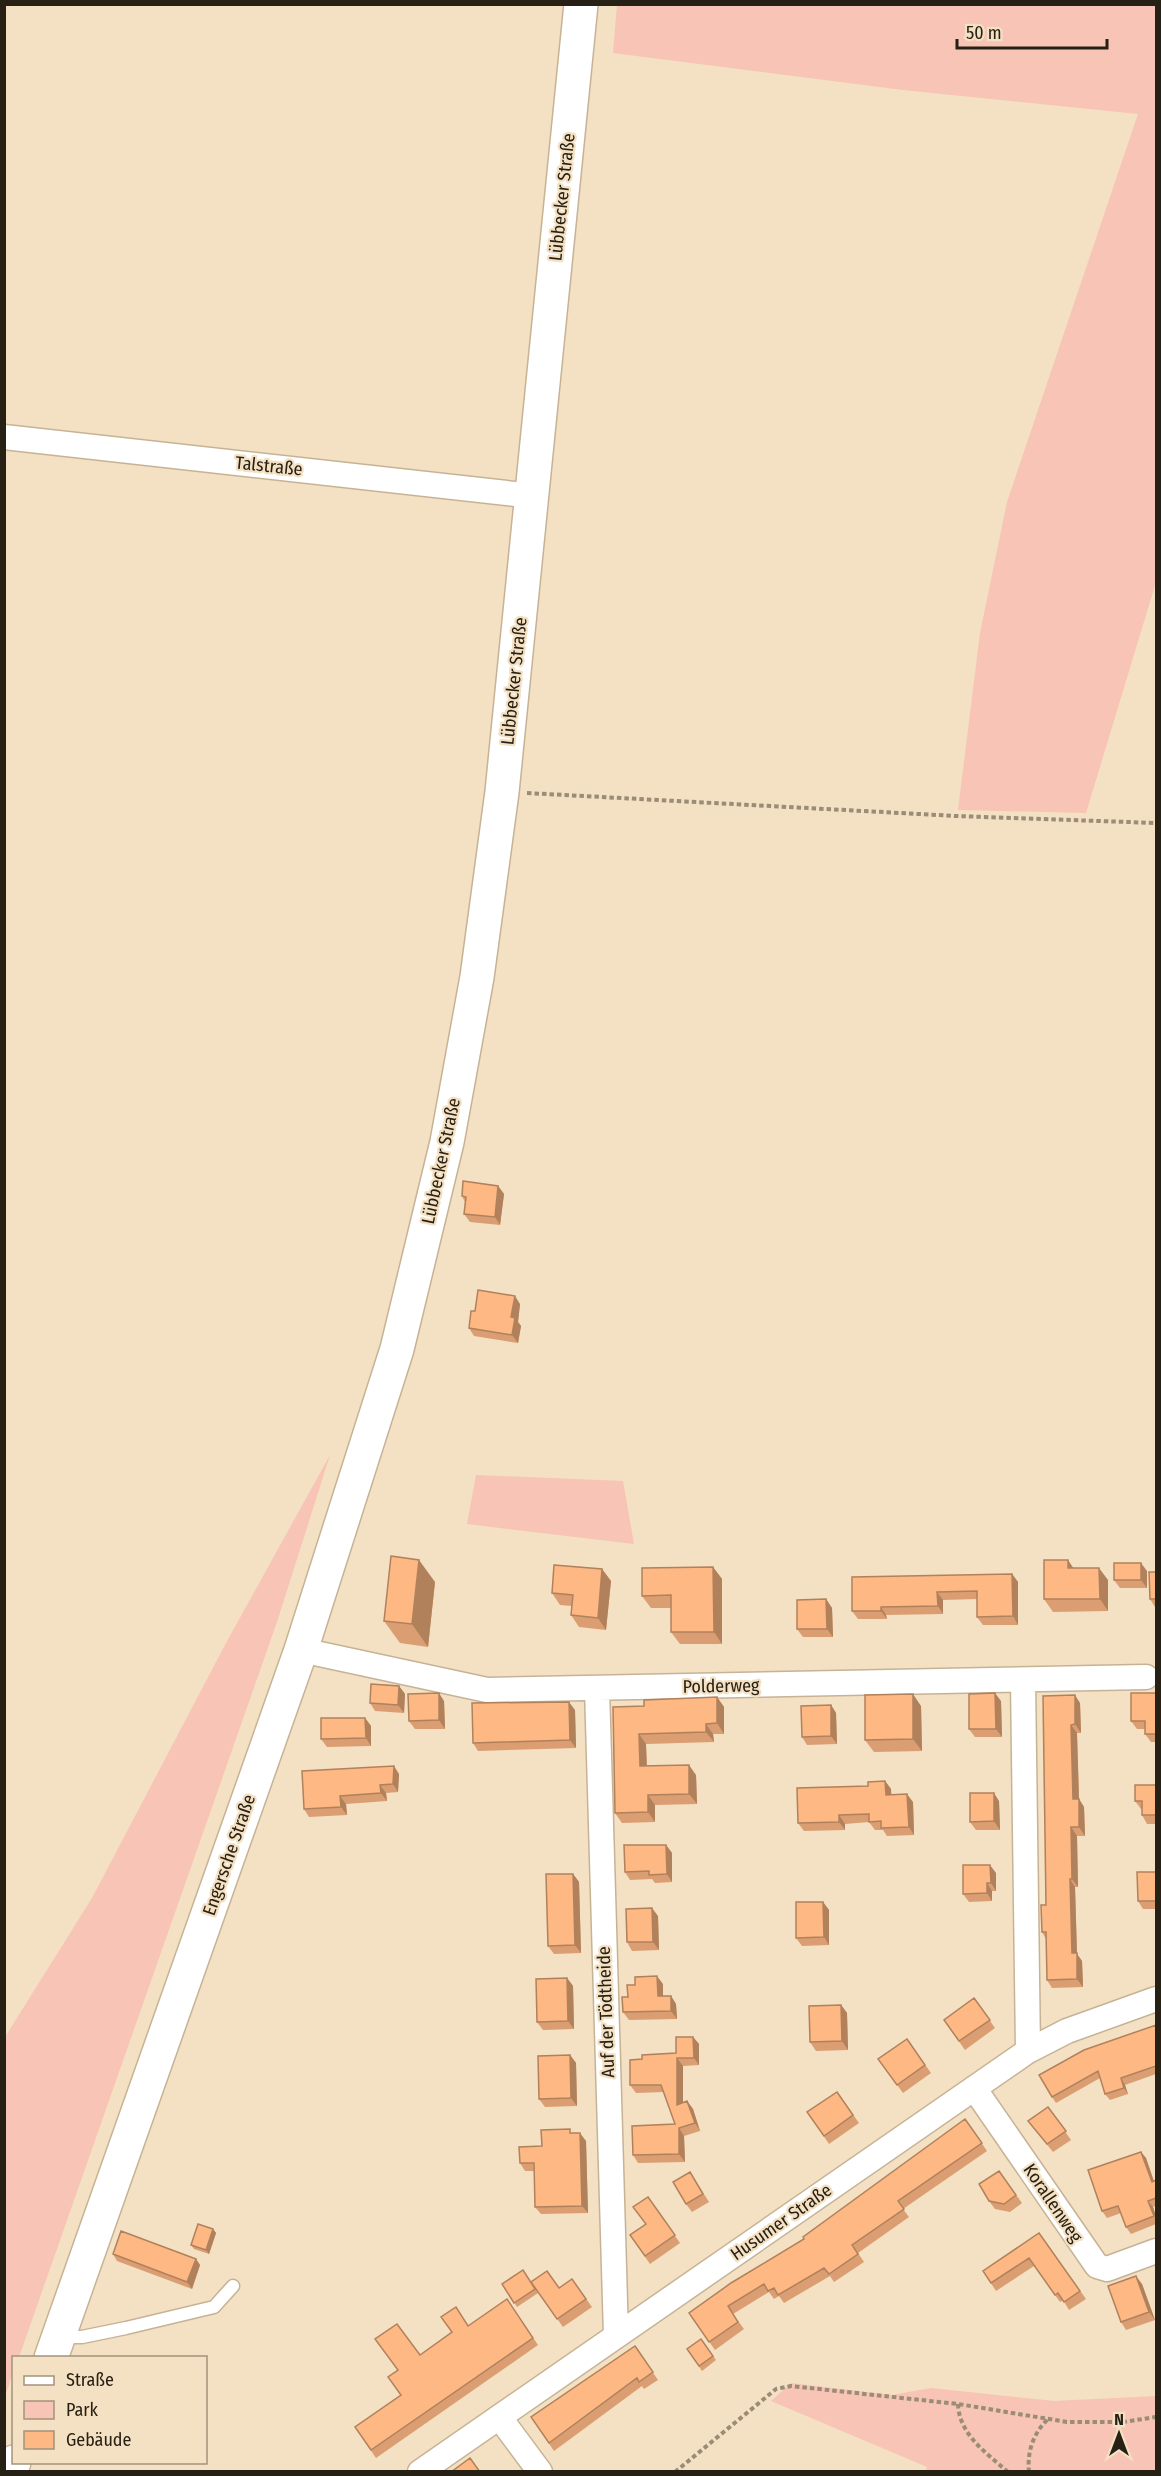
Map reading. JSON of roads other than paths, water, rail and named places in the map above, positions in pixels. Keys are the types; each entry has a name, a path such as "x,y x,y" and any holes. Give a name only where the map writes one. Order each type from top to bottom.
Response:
{"main road":[{"name":"Lübbecker Straße","path":"397,1349 447,1142 477,976 502,792 581,4"},
{"name":"Engersche Straße","path":"54,2348 301,1650 397,1349"}],"street":[{"name":"Talstraße","path":"4,437 533,496"},
{"name":"Polderweg","path":"301,1650 487,1690 1146,1677"},
{"path":"1023,1680 1028,2050"},
{"name":"Auf der Tödtheide","path":"597,1688 616,2336"},
{"name":"Husumer Straße","path":"420,2472 1028,2050 1067,2031 1156,1999"},
{"name":"Korallenweg","path":"974,2088 1097,2266 1107,2269 1156,2251"},
{"path":"500,2418 540,2472"}],"lane":[{"path":"54,2348 82,2337 214,2307 233,2286"}]}
